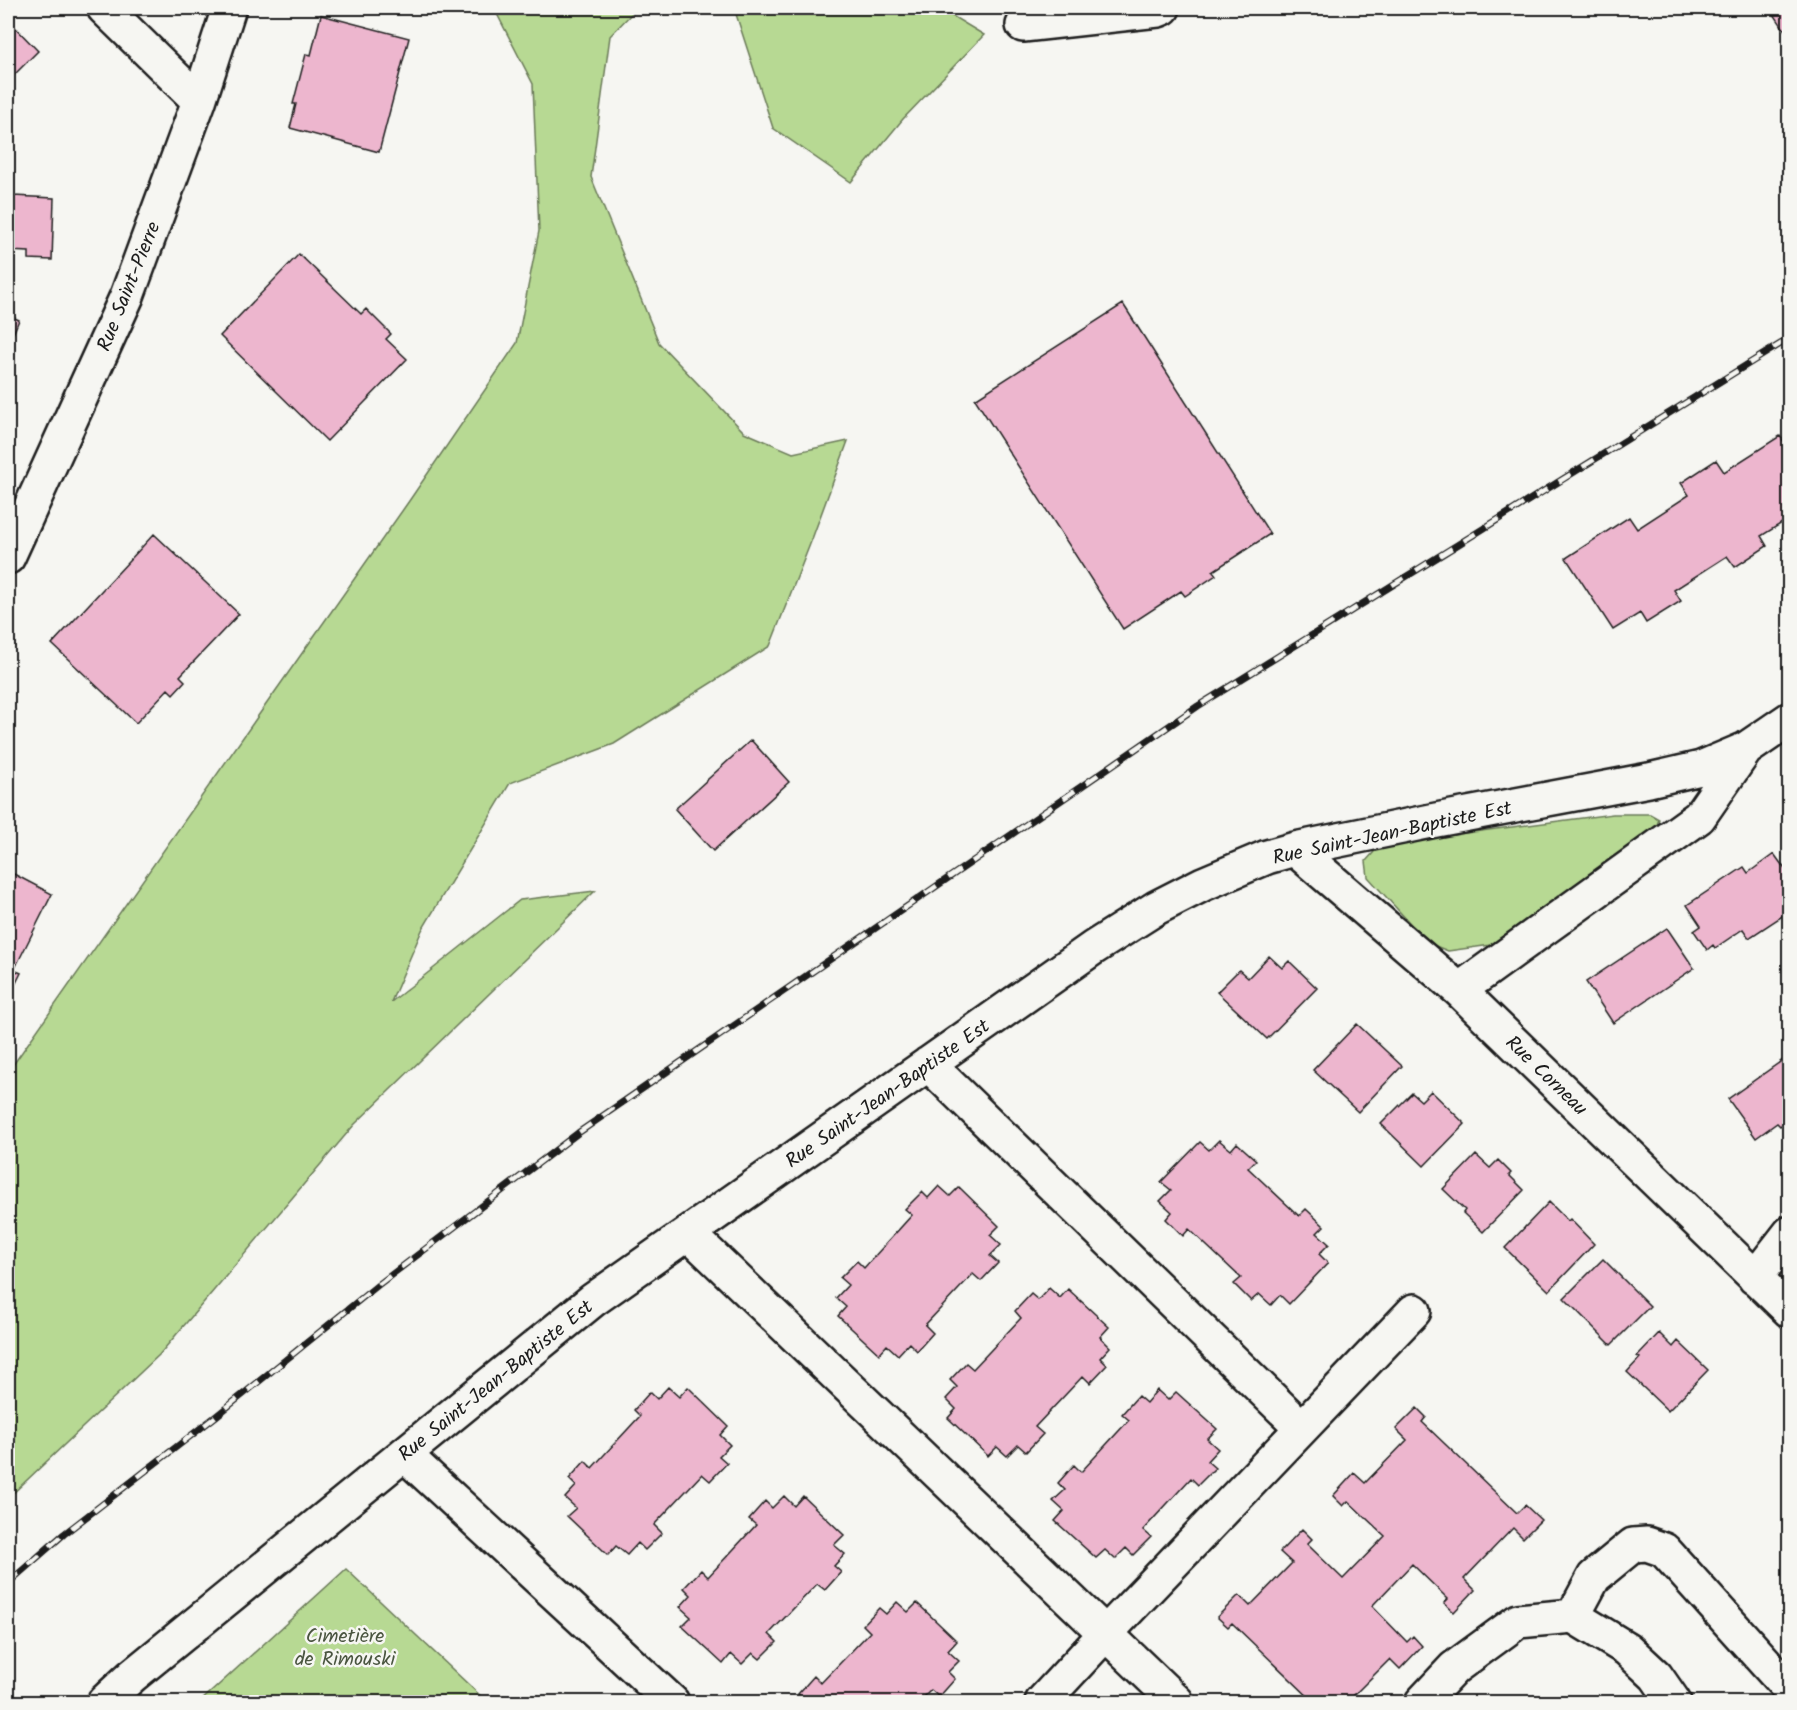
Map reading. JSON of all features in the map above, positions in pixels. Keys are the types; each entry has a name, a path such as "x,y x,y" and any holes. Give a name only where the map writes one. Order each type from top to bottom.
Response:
{"street":[{"path":"104,8 199,101"},
{"name":"Rue Saint-Pierre","path":"8,557 127,296 199,101 229,8"},
{"path":"1023,25 1162,8"},
{"name":"Rue Saint-Jean-Baptiste Est","path":"104,1702 132,1676 593,1300 1093,948 1156,908 1203,884 1267,857 1295,849 1701,768 1746,749 1790,719"},
{"path":"1459,990 1699,817 1746,749"},
{"name":"Rue Corneau","path":"1295,849 1459,990 1790,1311"},
{"path":"928,1064 1302,1428"},
{"path":"688,1233 1177,1702"},
{"path":"1755,1278 1790,1233"},
{"path":"1042,1702 1414,1311"},
{"path":"404,1454 672,1702"},
{"path":"1573,1616 1594,1577 1633,1545 1647,1544 1664,1550 1790,1690"},
{"path":"1422,1702 1454,1668 1518,1621 1573,1616 1627,1649 1656,1676 1674,1702"}],"green space":[{"path":"494,8 637,8 610,36 591,177 659,343 744,432 793,453 848,441 770,646 614,744 510,783 422,930 391,1002 520,900 595,891 354,1125 159,1355 8,1498 8,1072 409,501 517,343 539,231 533,84"},
{"path":"734,8 939,8 984,35 903,119 851,182 773,128"},
{"path":"1613,814 1650,814 1659,819 1655,831 1491,945 1448,951 1428,943 1368,877 1366,861 1381,844"},
{"name":"Cimetière de Rimouski","path":"346,1569 487,1702 200,1702"}],"building":[{"path":"1770,8 1790,8 1790,38"},
{"path":"321,15 409,38 379,152 290,128 296,104 293,104 306,54 311,55"},
{"path":"8,20 38,51 8,81"},
{"path":"13,196 54,198 52,260 29,259 29,252 8,251 8,199 13,200"},
{"path":"299,254 361,314 366,309 391,334 386,339 407,359 327,441 220,336"},
{"path":"1123,304 1270,534 1213,571 1216,575 1185,596 1181,591 1123,629 975,399"},
{"path":"8,315 19,320 8,346"},
{"path":"1780,436 1790,450 1790,518 1761,536 1767,546 1735,567 1727,556 1674,590 1681,601 1646,623 1640,613 1613,630 1566,558 1629,517 1637,529 1689,495 1681,483 1716,460 1724,472"},
{"path":"154,534 239,614 180,676 185,681 173,694 168,689 136,723 52,644"},
{"path":"751,740 789,782 713,851 675,809"},
{"path":"1774,854 1790,876 1790,911 1749,938 1743,929 1715,948 1713,945 1707,950 1694,931 1701,926 1687,905 1744,867 1748,873"},
{"path":"8,871 52,894 14,970 21,973 13,989 8,986"},
{"path":"1667,928 1694,968 1613,1023 1586,982"},
{"path":"1269,956 1282,968 1289,961 1317,988 1267,1039 1217,992 1239,970 1248,978"},
{"path":"1357,1024 1402,1066 1358,1112 1313,1070"},
{"path":"1790,1055 1790,1120 1780,1126 1777,1123 1756,1138 1728,1099"},
{"path":"1431,1091 1465,1124 1424,1166 1381,1124 1412,1093 1421,1101"},
{"path":"1219,1140 1231,1150 1237,1143 1256,1160 1248,1168 1299,1216 1306,1209 1324,1226 1317,1233 1329,1244 1319,1254 1328,1263 1289,1304 1280,1295 1271,1305 1259,1294 1251,1301 1234,1284 1241,1278 1189,1229 1183,1236 1166,1219 1172,1212 1160,1201 1171,1190 1161,1182 1200,1142 1209,1150"},
{"path":"1476,1155 1490,1168 1498,1160 1524,1190 1483,1232 1463,1213 1465,1210 1443,1189"},
{"path":"939,1186 950,1196 959,1187 999,1226 990,1235 1001,1245 990,1256 998,1263 981,1281 973,1274 925,1325 933,1333 917,1351 909,1343 898,1355 887,1345 879,1354 838,1316 846,1307 836,1298 848,1285 840,1278 857,1261 864,1268 912,1215 905,1209 922,1192 928,1198"},
{"path":"1549,1202 1568,1221 1570,1219 1594,1244 1549,1291 1505,1248"},
{"path":"1603,1259 1650,1306 1611,1345 1564,1298"},
{"path":"1049,1288 1060,1298 1068,1289 1109,1327 1100,1337 1110,1347 1100,1358 1107,1365 1090,1383 1083,1376 1035,1427 1043,1434 1026,1452 1018,1445 1007,1456 997,1447 988,1456 948,1418 956,1409 946,1399 957,1387 950,1380 966,1363 973,1369 1021,1318 1015,1311 1031,1294 1038,1300"},
{"path":"1659,1333 1673,1347 1678,1341 1708,1370 1668,1411 1627,1372 1640,1358 1637,1356"},
{"path":"668,1387 679,1397 688,1387 728,1426 720,1435 730,1445 719,1456 727,1463 710,1481 702,1474 654,1525 662,1533 645,1550 638,1543 627,1555 616,1546 608,1555 567,1516 576,1508 565,1498 576,1486 569,1479 585,1461 592,1468 640,1416 634,1410 650,1392 657,1399"},
{"path":"1157,1390 1168,1400 1176,1392 1217,1429 1207,1439 1218,1449 1207,1461 1215,1468 1198,1485 1191,1478 1143,1530 1151,1537 1133,1555 1126,1548 1115,1559 1105,1550 1096,1558 1055,1521 1064,1511 1053,1501 1065,1490 1058,1483 1074,1465 1081,1472 1129,1420 1122,1414 1138,1396 1146,1403"},
{"path":"1417,1408 1426,1417 1422,1422 1517,1513 1525,1505 1541,1520 1523,1538 1513,1528 1464,1579 1475,1590 1454,1612 1444,1603 1448,1599 1412,1564 1372,1606 1407,1642 1413,1636 1422,1646 1400,1669 1390,1659 1347,1702 1314,1702 1232,1623 1228,1627 1217,1617 1239,1595 1250,1606 1292,1563 1280,1552 1302,1529 1312,1539 1307,1544 1343,1579 1385,1536 1348,1501 1343,1506 1333,1496 1354,1473 1365,1483 1407,1440 1396,1429"},
{"path":"784,1496 794,1506 803,1496 844,1535 834,1545 845,1554 834,1566 841,1572 825,1590 817,1584 769,1634 777,1642 760,1659 753,1653 742,1664 731,1654 723,1664 682,1626 691,1617 680,1607 691,1595 684,1588 701,1570 708,1577 756,1525 749,1519 765,1501 772,1508"},
{"path":"897,1602 908,1612 917,1603 957,1641 948,1651 959,1661 948,1672 955,1679 939,1697 931,1690 919,1702 804,1702 798,1694 814,1676 821,1683 870,1632 863,1625 879,1608 886,1614"}],"railway":[{"path":"8,1583 64,1534 215,1417 378,1285 578,1133 1198,706 1790,338"}]}
